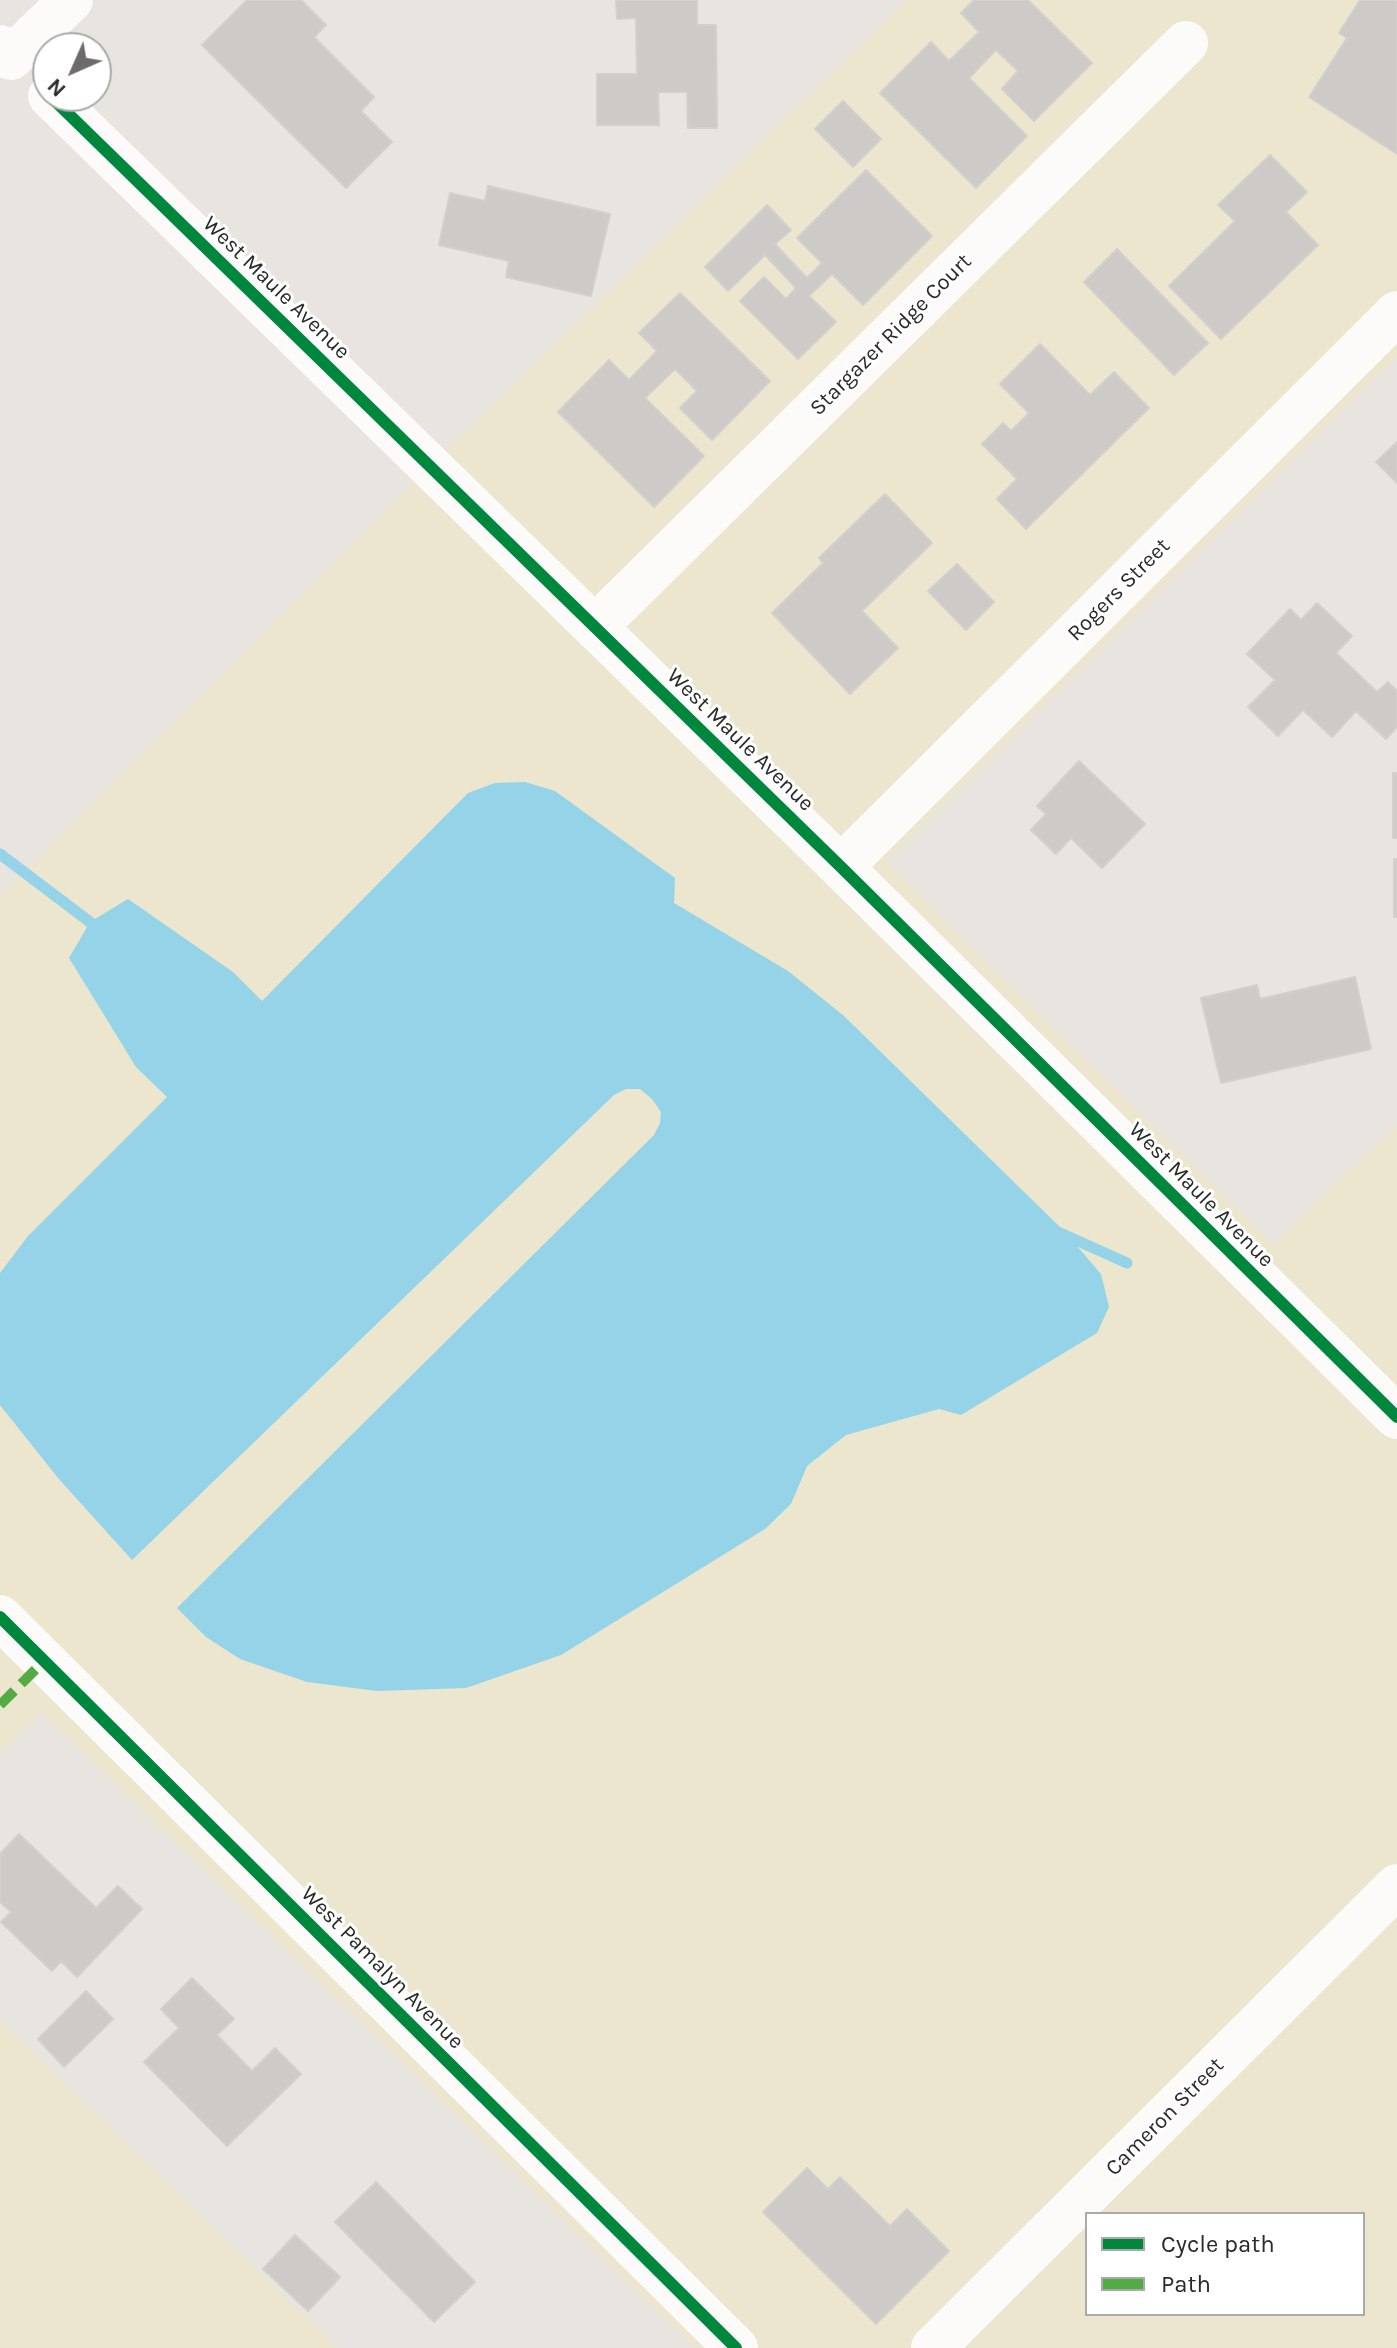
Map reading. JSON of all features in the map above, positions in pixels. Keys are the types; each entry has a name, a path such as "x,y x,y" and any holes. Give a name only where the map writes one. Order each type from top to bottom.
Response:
{"street":[{"path":"4,58 71,0"},
{"name":"Stargazer Ridge Court","path":"595,627 1186,43"},
{"name":"West Maule Avenue","path":"4,58 32,81"},
{"name":"West Maule Avenue","path":"66,112 841,867 1397,1417"},
{"name":"Rogers Street","path":"841,867 1397,313"},
{"name":"West Pamalyn Avenue","path":"0,1617 736,2348"},
{"name":"Cameron Street","path":"933,2348 1397,1886"}],"sand":[{"path":"906,0 1397,0 1397,357 886,862 1274,1244 1397,1124 1397,2348 695,2348 42,1713 0,1752 0,897 399,497"},
{"path":"0,2020 338,2348 0,2348"}],"water":[{"path":"525,782 555,791 675,878 674,903 788,971 844,1016 1064,1231 1101,1274 1109,1307 1097,1333 961,1415 939,1409 846,1435 807,1466 791,1504 765,1529 561,1655 466,1688 377,1691 307,1682 240,1659 206,1637 177,1608 654,1135 661,1112 640,1089 626,1089 614,1095 132,1560 58,1478 0,1405 0,1273 28,1236 167,1097 136,1067 69,958 90,922 128,899 233,972 262,1001 468,793 495,783"}],"building":[{"path":"247,0 301,0 326,25 314,37 374,97 361,111 392,142 346,188 202,45"},
{"path":"616,0 697,0 697,25 716,25 717,128 688,128 687,92 658,92 659,125 597,125 597,74 637,74 636,18 617,19"},
{"path":"974,0 1028,0 1092,63 1034,121 1002,89 1018,71 996,50 969,78 1027,136 976,188 880,93 931,42 949,61 979,32 961,13"},
{"path":"1360,0 1397,0 1397,154 1309,97 1347,38 1339,33"},
{"path":"843,101 881,139 853,167 815,129"},
{"path":"1270,155 1307,192 1286,212 1318,245 1221,339 1169,286 1235,221 1218,205"},
{"path":"866,170 932,236 863,305 832,274 809,296 836,322 798,359 740,301 764,277 786,299 796,288 765,255 728,291 705,267 767,205 791,230 775,244 807,278 822,263 797,238"},
{"path":"488,186 610,214 591,296 506,277 509,261 439,245 450,193 485,201"},
{"path":"1117,249 1208,343 1174,375 1084,282"},
{"path":"680,293 770,381 712,440 680,408 697,391 675,369 645,398 704,456 654,507 558,412 609,360 629,380 657,351 639,333"},
{"path":"1040,344 1090,395 1114,372 1149,408 1026,529 997,499 1017,479 982,444 1003,423 1011,431 1029,413 1000,384"},
{"path":"1397,442 1397,483 1376,462"},
{"path":"885,494 932,543 862,611 898,648 850,694 772,613 823,563 819,558"},
{"path":"957,564 994,602 966,630 928,591"},
{"path":"1317,603 1352,636 1336,653 1377,692 1388,682 1397,691 1397,727 1386,739 1356,711 1332,737 1303,710 1278,736 1248,707 1275,680 1247,654 1290,609 1301,620"},
{"path":"1079,761 1145,824 1102,868 1071,838 1056,854 1031,830 1046,814 1037,806"},
{"path":"1393,773 1397,773 1397,838 1393,838"},
{"path":"1394,859 1397,859 1397,917 1394,917"},
{"path":"1355,977 1371,1049 1221,1083 1201,998 1257,985 1260,999"},
{"path":"19,1834 96,1908 118,1886 142,1909 77,1977 61,1961 52,1971 1,1922 11,1912 0,1902 0,1854"},
{"path":"192,1978 234,2019 217,2035 252,2071 275,2048 301,2074 227,2146 144,2062 179,2028 161,2009"},
{"path":"86,1991 113,2019 64,2067 38,2039"},
{"path":"807,2168 828,2189 840,2177 890,2226 907,2209 949,2251 876,2324 763,2212"},
{"path":"376,2182 475,2282 434,2322 335,2222"},
{"path":"295,2235 340,2277 308,2311 263,2269"}],"waterway":[{"path":"0,854 90,922"},
{"path":"1058,1232 1127,1263"}],"marked path":[{"path":"0,1705 44,1661"}],"cycle path":[{"path":"66,112 841,867 1397,1417"},
{"path":"0,1617 736,2348"}]}
